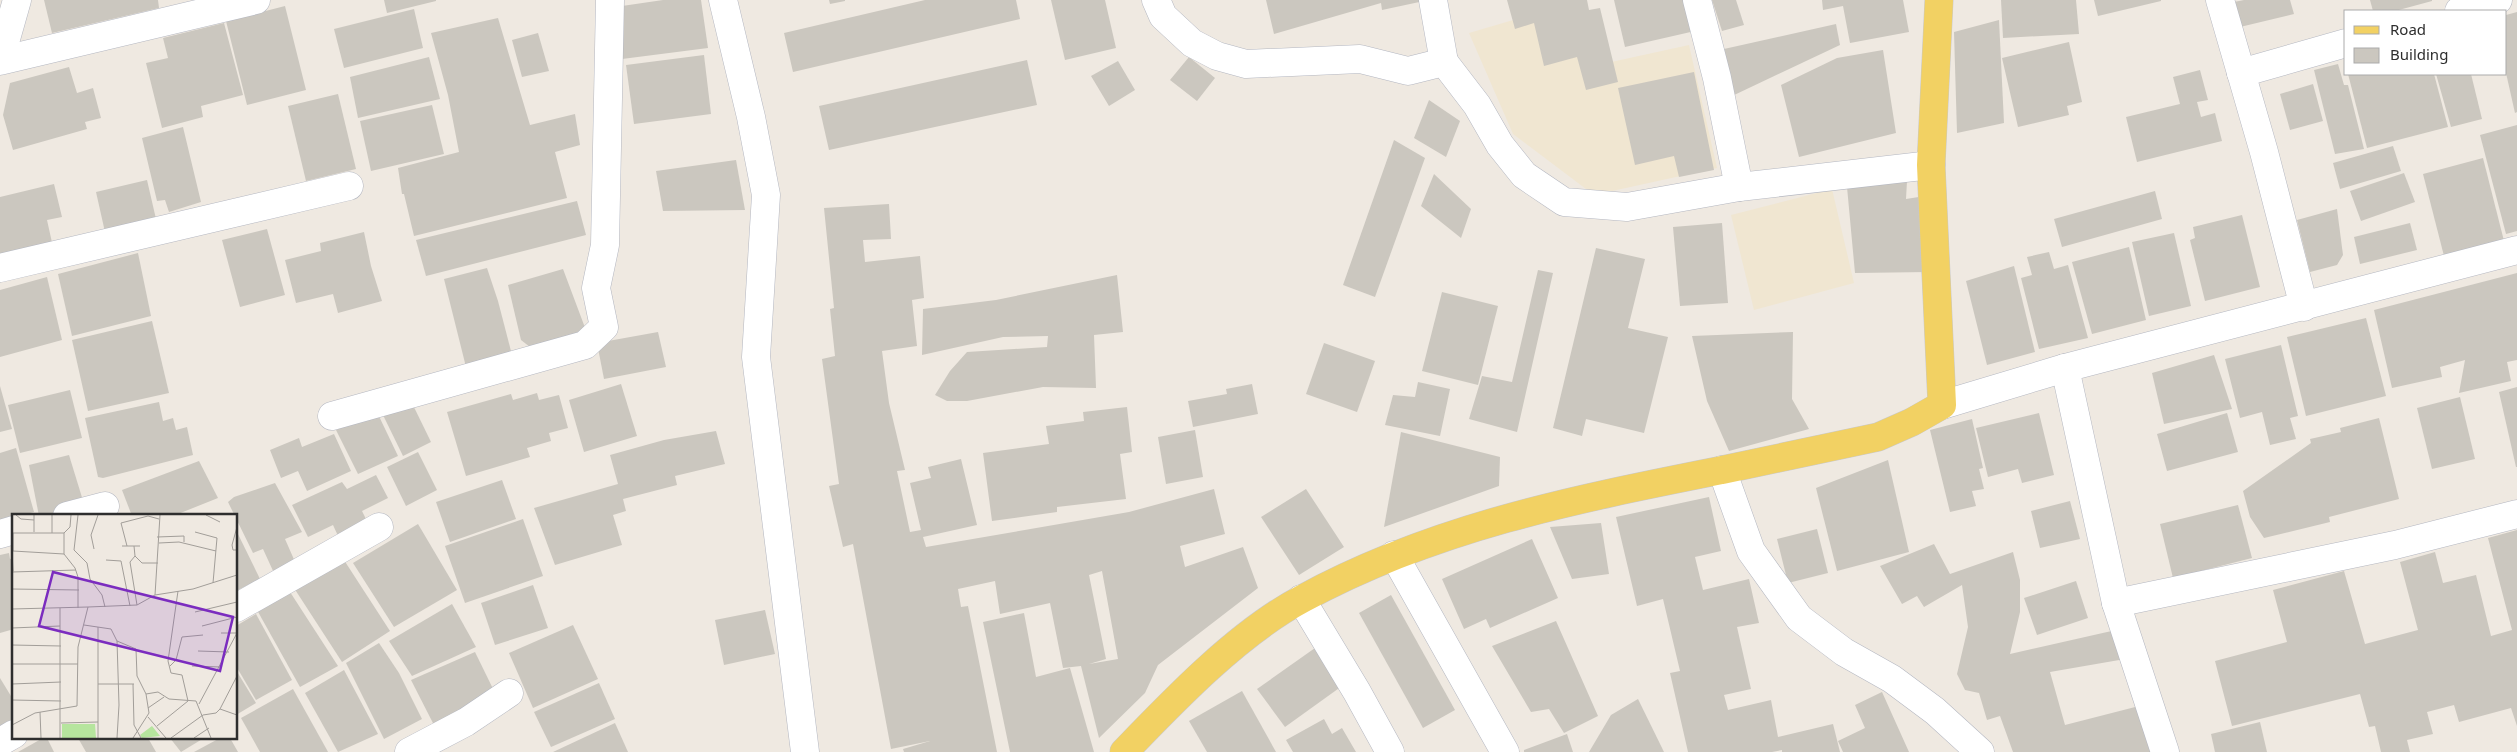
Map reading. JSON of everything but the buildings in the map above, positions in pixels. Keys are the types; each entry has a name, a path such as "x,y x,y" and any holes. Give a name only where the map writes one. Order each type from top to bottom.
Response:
{"main road":[{"path":"1124,752 1226,653 1301,599 1394,555 1440,537 1504,517 1618,490 1878,437 1912,422 1942,405 1930,164 1939,0"}],"street":[{"path":"17,0 0,61 256,0"},
{"path":"332,416 585,345 604,327 596,288 605,245 610,0"},
{"path":"723,0 751,117 766,195 756,356 805,752"},
{"path":"1156,0 1163,16 1192,43 1217,56 1246,64 1360,59 1408,72 1444,62"},
{"path":"1433,0 1444,62 1477,105 1500,145 1524,175 1564,202 1626,207 1739,186 1930,164"},
{"path":"1697,0 1717,78 1739,186"},
{"path":"2220,0 2304,306"},
{"path":"2463,10 2498,0"},
{"path":"2241,73 2344,44"},
{"path":"0,268 349,186"},
{"path":"1942,405 2065,368 2517,250"},
{"path":"2065,368 2116,603 2165,752"},
{"path":"1722,470 1751,552 1799,618 1844,652 1892,679 1928,706 1980,752"},
{"path":"75,514 105,506"},
{"path":"2116,603 2395,545 2517,514"},
{"path":"238,607 379,527"},
{"path":"1394,555 1505,752"},
{"path":"1301,599 1357,692 1390,752"},
{"path":"409,752 466,722 509,693"},
{"path":"0,742 12,735"}],"shaded area":[{"path":"1564,5 1593,66 1689,45 1717,168 1594,195 1513,134 1469,33"},
{"path":"1832,189 1854,283 1754,310 1731,215"}]}
